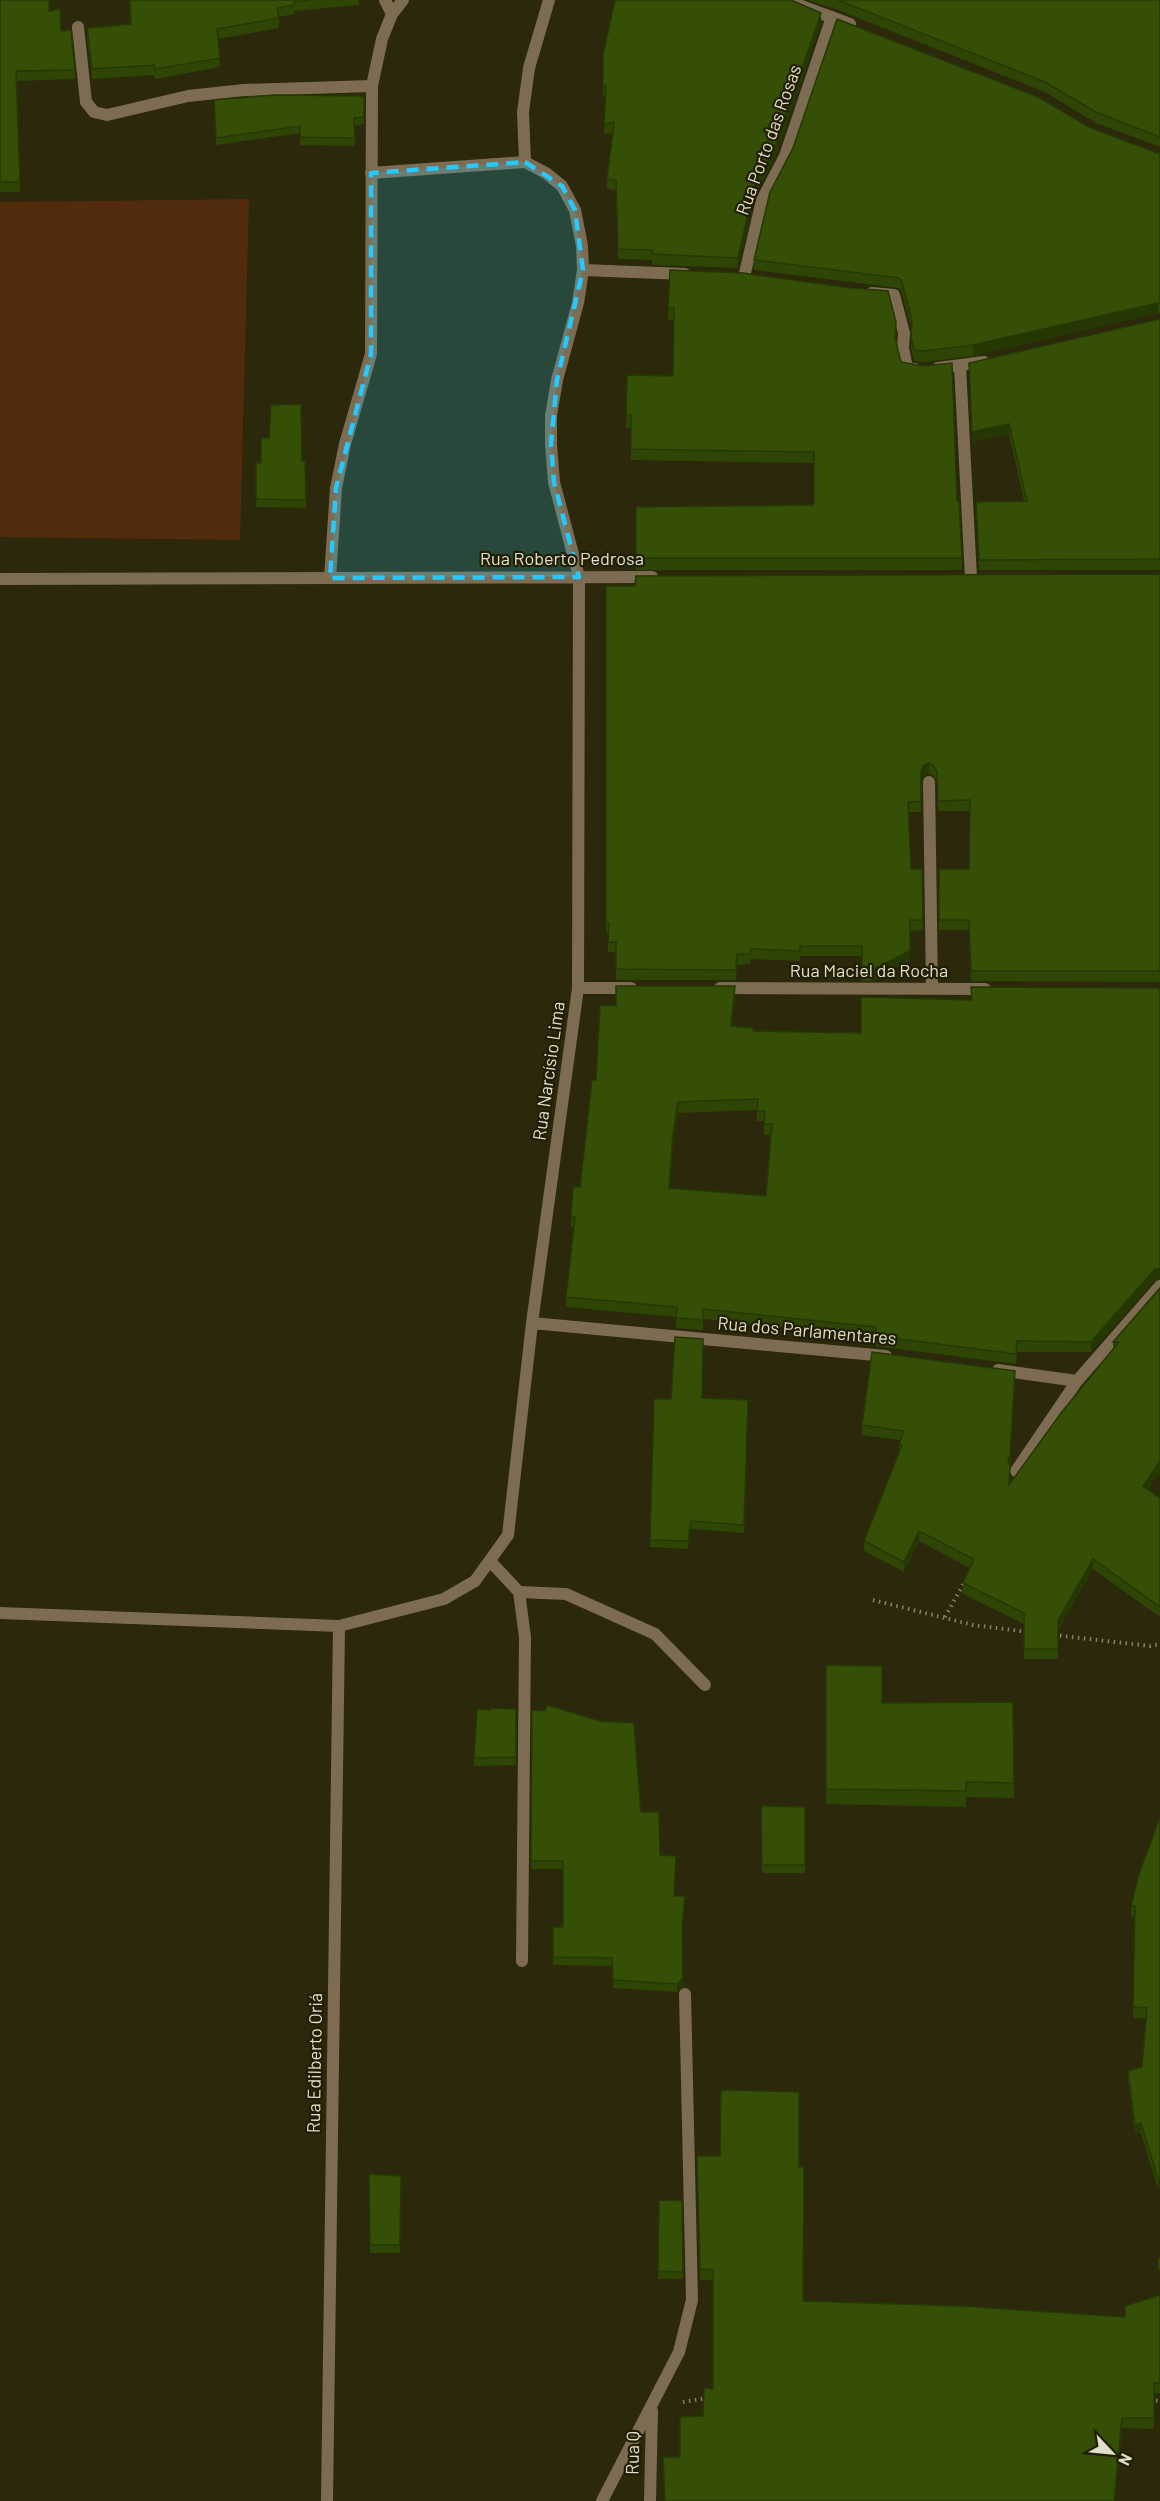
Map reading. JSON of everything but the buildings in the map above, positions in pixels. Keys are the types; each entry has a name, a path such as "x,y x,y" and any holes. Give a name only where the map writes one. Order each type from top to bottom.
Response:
{"street":[{"path":"385,0 392,14"},
{"path":"330,578 336,488 345,444 371,354 372,86 382,39 392,14 403,0"},
{"path":"371,173 525,162 523,112 538,33 549,0"},
{"path":"785,0 861,28"},
{"name":"Rua Porto das Rosas","path":"744,277 762,200 785,156 832,17"},
{"path":"78,27 86,102 94,112 107,115 188,96 244,90 372,86"},
{"name":"Rua Narcísio Lima","path":"0,1613 339,1626 444,1599 475,1581 508,1535 532,1323 578,987 579,577 554,482 551,416 557,380 578,303 583,270 582,246 575,210 562,186 546,173 525,162"},
{"path":"583,270 698,275"},
{"path":"862,292 894,295 904,333 903,348 907,368 924,370 996,359"},
{"path":"960,366 971,578"},
{"name":"Rua Roberto Pedrosa","path":"0,579 662,577"},
{"path":"929,782 932,989"},
{"path":"578,987 649,988"},
{"name":"Rua Maciel da Rocha","path":"708,988 992,989"},
{"path":"1016,1472 1077,1381 1160,1286"},
{"name":"Rua dos Parlamentares","path":"532,1323 900,1358"},
{"path":"983,1368 1077,1381"},
{"path":"490,1562 519,1592 525,1636 522,1961"},
{"path":"519,1592 566,1594 655,1634 705,1685"},
{"name":"Rua Edilberto Oriá","path":"327,2501 339,1626"},
{"path":"602,2501 679,2352 692,2300 685,1994"},
{"name":"Rua Q","path":"650,2501 652,2407"}],"path":[{"path":"945,1617 968,1576"},
{"path":"873,1600 973,1625 1032,1632"},
{"path":"1044,1634 1150,1646 1160,1644"},
{"path":"652,2407 712,2397"},
{"path":"1144,2400 1160,2401"}],"highlighted area":[{"path":"525,162 562,186 575,210 583,270 557,380 551,444 554,482 579,577 330,578 336,488 371,354 371,173"}],"shaded area":[{"path":"249,199 240,540 0,537 0,202"}]}
